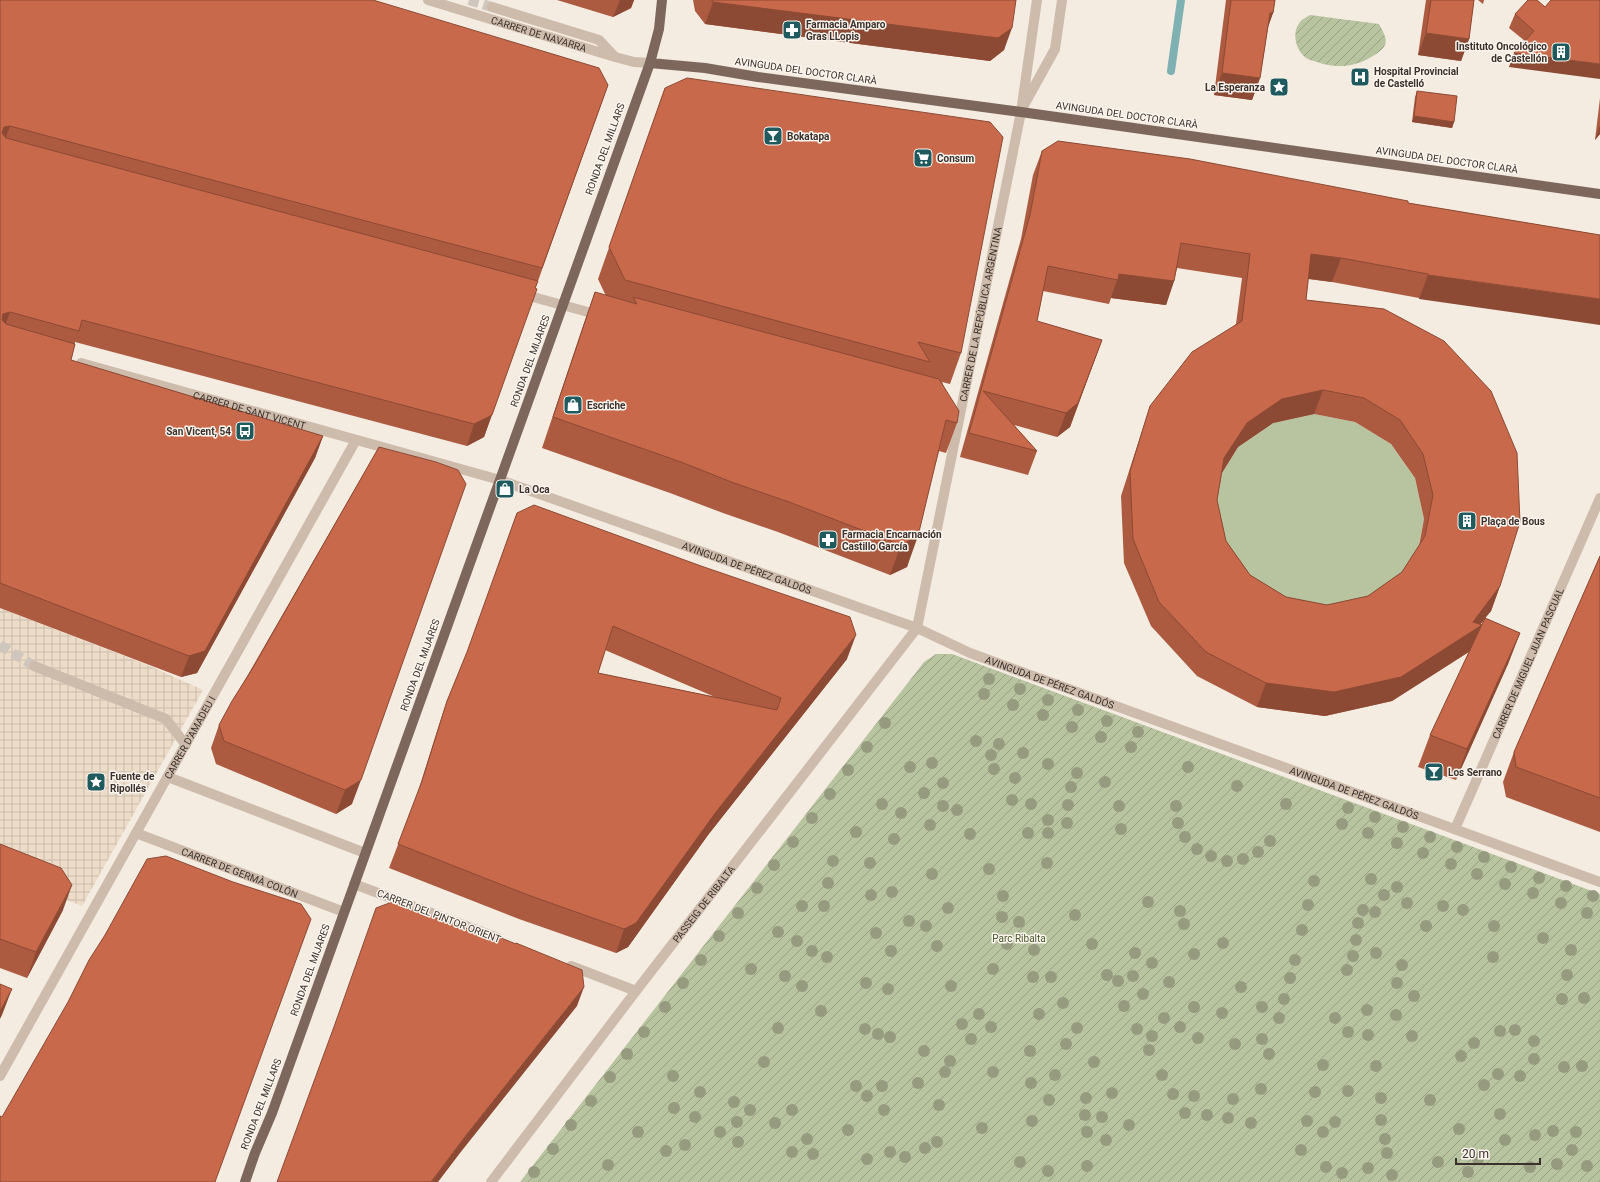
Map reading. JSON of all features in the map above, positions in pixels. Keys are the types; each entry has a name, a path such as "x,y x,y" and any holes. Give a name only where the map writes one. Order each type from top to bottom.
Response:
{"main road":[{"name":"RONDA DEL MILLARS","path":"562,305 650,63 659,29 662,0"},
{"name":"AVINGUDA DEL DOCTOR CLARÀ","path":"650,63 705,68 758,77 1021,112 1600,194"},
{"name":"RONDA DEL MIJARES","path":"300,1034 562,305"},
{"name":"RONDA DEL MILLARS","path":"245,1182 300,1034"}],"street":[{"name":"CARRER DE NAVARRA","path":"428,0 615,58 634,62 650,63"},
{"name":"CARRER DE LA REPÚBLICA ARGENTINA","path":"917,628 957,410 1021,112 1037,0"},
{"path":"1021,112 1054,49 1062,0"},
{"path":"492,7 598,40 615,58"},
{"path":"509,290 608,317"},
{"name":"CARRER DE SANT VICENT","path":"68,359 500,480"},
{"name":"CARRER D'AMADEU I","path":"0,1076 356,440"},
{"name":"AVINGUDA DE PÉREZ GALDÓS","path":"500,480 917,628 970,653 1600,882"},
{"name":"CARRER DE MIGUEL JUAN PASCUAL","path":"1455,829 1600,498"},
{"name":"PASSEIG DE RIBALTA","path":"491,1182 636,991 917,628"},
{"path":"34,666 166,718 186,745"},
{"path":"168,776 366,853"},
{"name":"CARRER DE GERMÀ COLÓN","path":"136,833 344,912"},
{"name":"CARRER DEL PINTOR ORIENT","path":"354,884 510,943"},
{"path":"562,963 636,991"}],"green space":[{"path":"1310,15 1379,24 1386,39 1385,46 1373,56 1353,65 1331,66 1306,58 1297,46 1295,36 1297,26 1303,19"},
{"path":"1314,414 1355,422 1391,444 1415,478 1424,519 1416,561 1394,596 1318,629 1217,565 1216,482 1238,447 1273,423"},
{"name":"Parc Ribalta","path":"936,654 952,654 1600,894 1600,1182 520,1182 924,662"}],"shaded area":[{"path":"0,608 150,666 203,690 82,906 0,873"}],"building":[{"path":"0,0 373,0 599,68 608,85 542,268 10,126 4,127 2,133 6,138 538,281 535,288 537,289 492,415 474,424 82,320 79,331 10,312 3,314 2,320 6,324 75,344 71,360 323,436 205,651 189,656 0,583"},
{"path":"712,0 1016,0 1012,28 998,38 713,2"},
{"path":"1231,0 1275,0 1273,13 1270,13 1260,78 1222,73"},
{"path":"1431,0 1474,0 1469,39 1426,33"},
{"path":"1528,0 1537,0 1545,7 1551,0 1600,0 1600,64 1514,53 1534,31 1515,14"},
{"path":"687,78 990,122 1003,137 961,353 918,342 930,362 625,280 609,247 665,88"},
{"path":"1417,91 1457,96 1454,122 1414,116"},
{"path":"1058,141 1190,159 1408,201 1408,203 1600,235 1600,299 1428,275 1341,258 1311,254 1306,300 1384,309 1444,341 1491,391 1517,453 1520,522 1500,586 1473,622 1482,625 1401,677 1334,692 1266,683 1206,652 1159,602 1133,539 1130,471 1150,406 1192,352 1242,321 1250,254 1181,243 1174,281 1119,274 1118,280 1048,266 1037,321 1102,340 1078,403 1066,413 983,391 1037,451 969,433 1030,215 1042,151","holes":["1323,390 1364,398 1400,420 1423,454 1433,495 1425,536 1402,572 1368,596 1327,605 1286,597 1250,575 1226,541 1217,500 1224,458 1247,423 1282,399"]},
{"path":"595,292 637,304 633,297 939,379 959,411 957,423 946,420 918,536 901,545 681,462 553,417"},
{"path":"379,447 436,462 458,470 466,484 361,780 345,790 224,741 219,725"},
{"path":"534,505 701,566 850,617 856,635 716,812 636,923 624,929 528,895 398,844 422,781 447,701 467,652 517,513","holes":["613,626 781,698 777,710 598,673"]},
{"path":"1600,556 1600,798 1516,767 1514,752"},
{"path":"1485,618 1520,633 1467,749 1430,735"},
{"path":"0,844 61,868 72,885 36,952 0,939"},
{"path":"166,856 233,882 301,904 311,919 215,1182 0,1182 0,1116 2,1117 68,1002 89,960 105,935 147,859"},
{"path":"392,902 485,935 486,932 582,970 584,987 467,1134 431,1182 277,1182 376,908"},
{"path":"0,984 12,989 0,1011"}],"waterway":[{"path":"1171,71 1181,0"}],"tunnel":[{"path":"469,0 492,7"},
{"path":"0,645 34,666"}],"place":[{"name":"Farmacia Amparo Gras LLopis","path":"792,30"},
{"name":"Instituto Oncológico de Castellón","path":"1561,52"},
{"name":"Hospital Provincial de Castelló","path":"1360,77"},
{"name":"La Esperanza","path":"1279,87"},
{"name":"Bokatapa","path":"773,136"},
{"name":"Consum","path":"923,158"},
{"name":"Escriche","path":"573,405"},
{"name":"San Vicent, 54","path":"245,431"},
{"name":"La Oca","path":"505,489"},
{"name":"Plaça de Bous","path":"1467,521"},
{"name":"Farmacia Encarnación Castillo García","path":"828,540"},
{"name":"Los Serrano","path":"1434,772"},
{"name":"Fuente de Ripollés","path":"96,782"}]}
